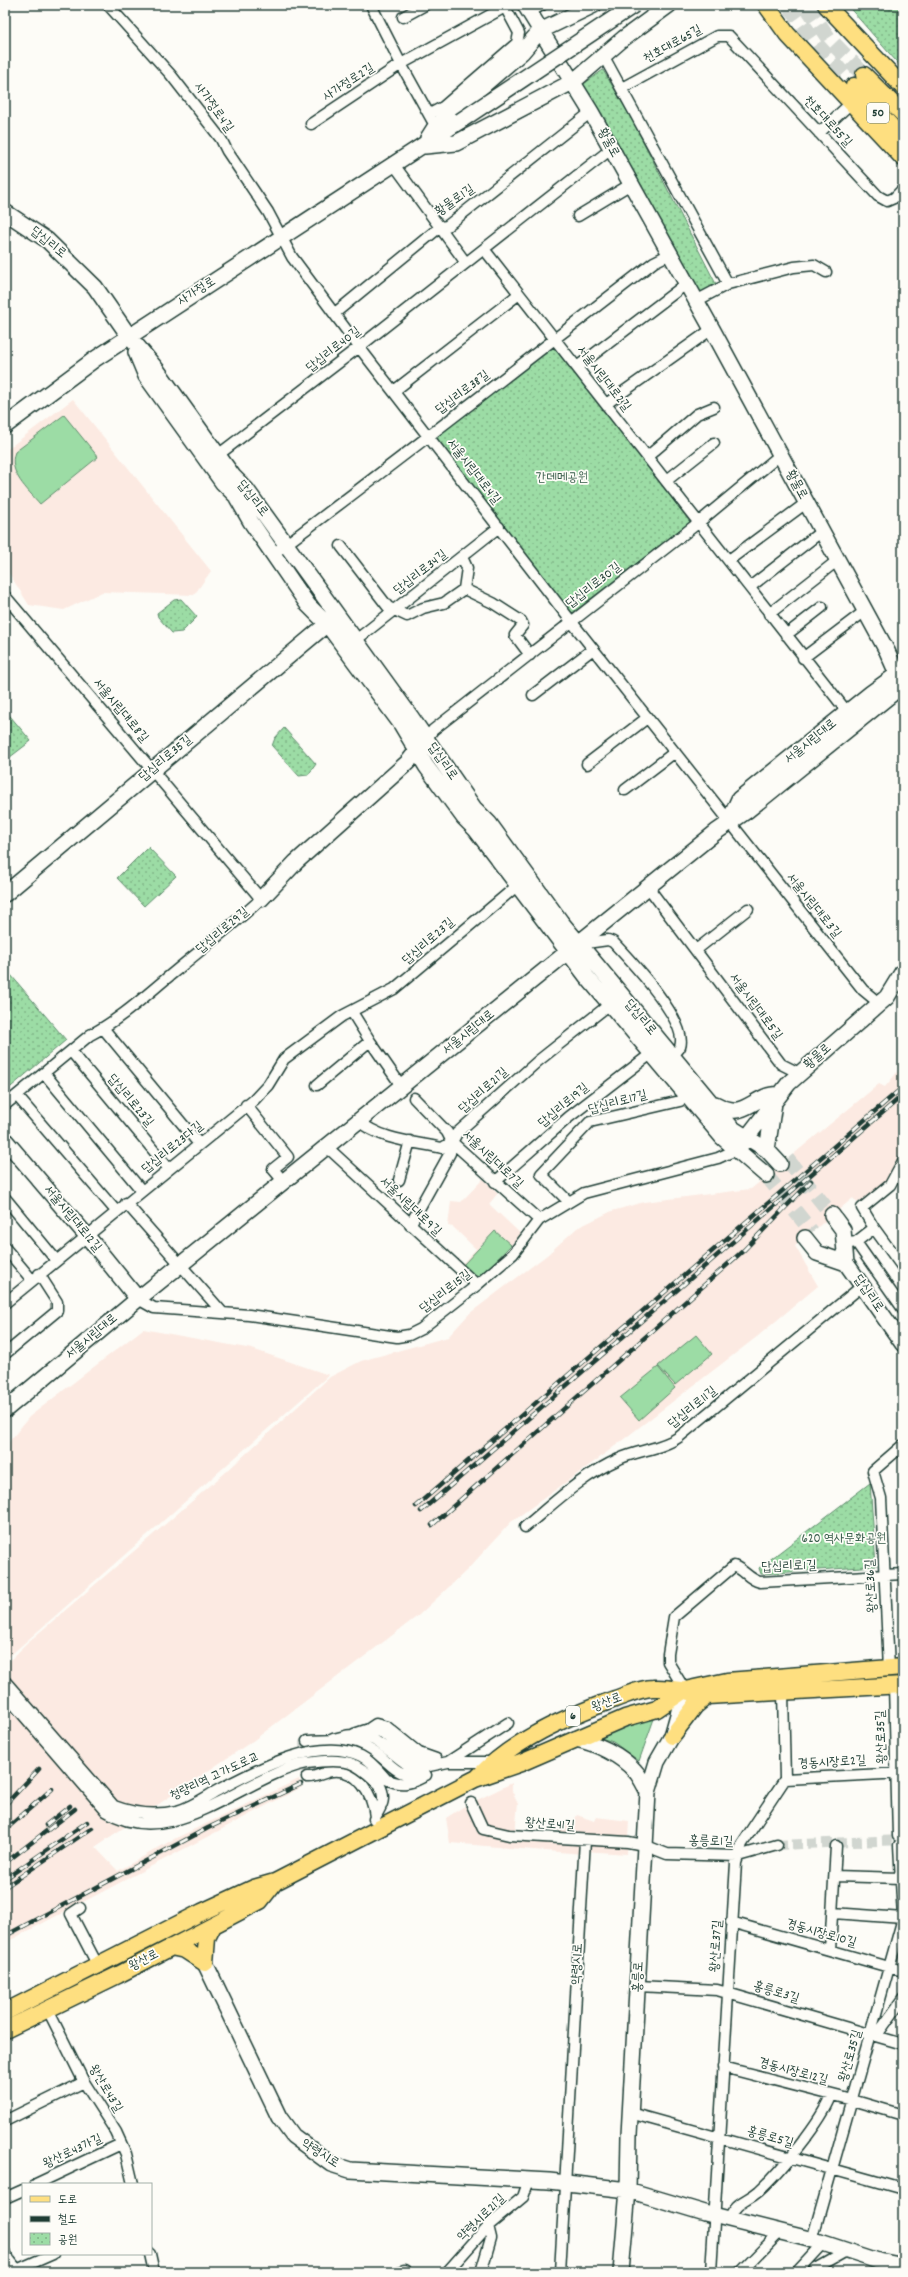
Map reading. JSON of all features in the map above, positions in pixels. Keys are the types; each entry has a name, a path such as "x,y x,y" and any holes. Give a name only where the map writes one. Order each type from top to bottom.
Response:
{"main road":[{"path":"594,5 540,31 522,52 433,121 424,146 456,143 574,81 603,55 669,5"},
{"name":"사가정로","path":"8,420 129,336 395,166 634,5"},
{"path":"766,5 778,22 903,158"},
{"path":"778,22 782,5"},
{"path":"826,5 903,87"},
{"name":"황물로","path":"527,9 574,81 712,329 902,680"},
{"name":"50","path":"903,114 859,81 903,139"},
{"name":"답십리로","path":"5,212 42,236 83,272 109,304 129,336 157,370 218,455 286,544 356,640 464,818 476,830 507,874 672,1056 732,1128 784,1162 770,1135"},
{"name":"답십리로","path":"129,336 146,376 223,483 239,501 308,605 328,624 401,724 421,745 474,808 489,823 610,1004 722,1137 738,1149 763,1178"},
{"name":"답십리로35길","path":"5,894 328,624"},
{"name":"서울시립대로","path":"729,821 739,799 848,713 902,680"},
{"name":"서울시립대로","path":"5,1410 138,1299 574,949 729,821 748,810 902,680"},
{"name":"답십리로29길","path":"261,899 296,862 408,762 421,745"},
{"name":"황물로","path":"738,1149 748,1138 777,1098 799,1073 880,1004 890,993 903,971"},
{"path":"712,1103 727,1111 735,1111 749,1107 765,1097 777,1098 767,1150"},
{"name":"서울시립대로12길","path":"5,1140 87,1236 138,1299"},
{"path":"829,1218 850,1243"},
{"name":"답십리로","path":"808,1235 817,1253 846,1263 903,1344"},
{"name":"답십리로","path":"846,1263 850,1243"},
{"name":"왕산로","path":"5,2012 97,1964 254,1888 276,1882 475,1779 521,1764 625,1718 657,1708 685,1690 727,1681 896,1668"},
{"name":"왕산로","path":"475,1779 493,1762 543,1730 601,1704 652,1688 685,1690 707,1696 898,1685"},
{"name":"홍릉로","path":"621,2272 628,2190 630,2112 648,1792 657,1762 672,1736 685,1690"},
{"path":"672,1736 695,1706 707,1696"},
{"path":"575,1739 596,1745 628,1765 636,1772 648,1792"},
{"name":"왕산로","path":"5,2030 48,2010 260,1901 276,1882"},
{"path":"206,1963 206,1943 213,1926"},
{"path":"171,1947 185,1950 206,1963"},
{"name":"약령시로","path":"206,1963 279,2117 293,2136 331,2164 350,2170 529,2180 628,2190 714,2215 818,2241 903,2266"}],"street":[{"name":"사가정로4길","path":"108,5 145,44 196,105 221,139 227,151 268,212 282,238"},
{"path":"371,5 401,64 433,121 443,107 517,43 519,33 505,6"},
{"path":"403,17 425,5"},
{"path":"527,9 542,5"},
{"name":"사가정로2길","path":"311,124 401,64 505,6"},
{"name":"천호대로65길","path":"622,88 718,36 729,36 737,42"},
{"name":"천호대로55길","path":"737,42 819,133 882,199 890,200 903,189"},
{"path":"603,55 728,284"},
{"path":"819,133 851,103"},
{"name":"황물로1길","path":"335,313 440,227 447,226 591,112"},
{"name":"답십리로40길","path":"218,455 359,347 611,149"},
{"path":"395,166 466,263"},
{"path":"578,216 631,184"},
{"name":"서울시립대로4길","path":"282,238 292,257 359,347 571,621 729,821"},
{"name":"서울시립대로2길","path":"484,249 646,457 729,560 803,658 848,713"},
{"name":"답십리로38길","path":"273,554 372,482 428,435 654,262 670,254"},
{"path":"696,301 728,284 805,264 814,265 826,272"},
{"path":"577,367 686,284"},
{"path":"394,391 519,294"},
{"path":"606,404 712,329"},
{"path":"646,457 698,414 714,407"},
{"path":"666,481 714,443"},
{"name":"답십리로30길","path":"421,745 433,730 698,523 780,455"},
{"path":"729,560 806,503"},
{"name":"답십리로34길","path":"356,640 499,527"},
{"path":"750,587 822,531"},
{"path":"341,546 388,607 395,610"},
{"name":"답십리로34길","path":"395,610 407,616 423,608 444,603 464,590 467,568 462,557"},
{"path":"769,614 838,560"},
{"path":"464,590 493,603 521,621 523,626 515,635 530,655"},
{"name":"서울시립대로8길","path":"5,596 261,899"},
{"path":"786,635 822,607"},
{"path":"803,658 865,611"},
{"path":"533,695 593,649"},
{"path":"587,764 647,718"},
{"path":"625,790 675,752"},
{"name":"서울시립대로3길","path":"729,821 864,990 880,1004"},
{"name":"답십리로23길","path":"352,1012 394,989 518,885"},
{"name":"서울시립대로5길","path":"648,887 781,1064 799,1073"},
{"name":"답십리로29길","path":"5,1105 90,1035 103,1028 230,928 261,899"},
{"path":"696,950 748,909"},
{"path":"574,949 608,940 613,942 666,1004 676,1024 680,1043 680,1048 672,1056"},
{"name":"답십리로21길","path":"410,1225 450,1153 452,1142 457,1133 538,1061 610,1004"},
{"path":"352,1012 370,1041 402,1086"},
{"name":"답십리로23다길","path":"5,1303 254,1100 268,1085 284,1059 342,1016 352,1012"},
{"name":"답십리로23길","path":"103,1028 199,1144"},
{"path":"317,1085 370,1041"},
{"name":"답십리로23길","path":"71,1051 169,1169"},
{"name":"답십리로19길","path":"496,1182 569,1117 652,1053"},
{"path":"44,1073 142,1191"},
{"name":"답십리로17길","path":"568,1201 542,1173 590,1122 680,1101 687,1095"},
{"path":"17,1096 116,1211"},
{"name":"서울시립대로7길","path":"414,1098 447,1132 452,1142 539,1220"},
{"path":"246,1105 288,1157 273,1169 284,1182"},
{"path":"359,1121 369,1129 376,1132 410,1141 442,1148 452,1142"},
{"path":"399,1180 410,1141"},
{"name":"서울시립대로9길","path":"327,1147 410,1225 477,1285"},
{"name":"답십리로15길","path":"138,1299 154,1308 222,1312 397,1337 408,1335 420,1329 477,1285 513,1254 539,1220 568,1201 584,1193 718,1158 738,1149"},
{"path":"902,1165 890,1185 862,1208 874,1228 903,1268"},
{"path":"5,1198 56,1260"},
{"path":"126,1203 222,1312"},
{"path":"874,1228 850,1243 899,1296 903,1309"},
{"path":"5,1248 36,1277 57,1302 57,1310 5,1354"},
{"name":"답십리로11길","path":"525,1527 575,1485 597,1470 630,1454 663,1444 679,1437 862,1286"},
{"name":"왕산로36길","path":"896,1668 885,1575 881,1498 873,1471 903,1445"},
{"name":"답십리로1길","path":"685,1690 668,1662 675,1615 734,1566 743,1570 750,1579 760,1582 903,1574"},
{"name":"청량리역 고가도로교","path":"5,1681 114,1806 128,1811 146,1814 178,1810 266,1767 296,1755 315,1752 335,1750 354,1754 370,1762 383,1782"},
{"name":"왕산로35길","path":"818,2241 831,2170 903,1918 899,1840 900,1773 898,1685"},
{"path":"783,1692 785,1778"},
{"name":"청량리역 고가도로교","path":"5,1694 106,1811 128,1821 151,1825 177,1821 275,1774 295,1766 320,1761 341,1761 350,1763 383,1782"},
{"path":"364,1837 383,1804 383,1782 407,1784 448,1762 508,1723"},
{"path":"307,1741 333,1739 369,1728 383,1733 417,1760 493,1762"},
{"path":"352,1734 377,1741 401,1762 415,1769 448,1762"},
{"path":"333,1739 349,1741 369,1749 401,1774 426,1775"},
{"path":"307,1777 337,1771 355,1778 370,1794 375,1817"},
{"name":"경동시장로2길","path":"785,1778 900,1773"},
{"name":"왕산로37길","path":"710,2272 723,2067 726,1992 736,1863 742,1844 785,1778"},
{"name":"왕산로41길","path":"471,1803 481,1827 492,1832 644,1845"},
{"name":"약령시로","path":"566,2183 585,1840"},
{"name":"홍릉로1길","path":"644,1845 667,1854 738,1856 777,1845"},
{"path":"830,1950 836,1846"},
{"path":"835,1876 901,1878"},
{"path":"80,1908 71,1914 97,1964"},
{"path":"833,1913 903,1918"},
{"name":"경동시장로10길","path":"731,1922 903,1971"},
{"name":"홍릉로3길","path":"638,1986 717,1990 903,2044"},
{"path":"870,2035 879,2032 903,1999"},
{"name":"왕산로43길","path":"48,2010 84,2082 121,2144 133,2183"},
{"name":"경동시장로12길","path":"723,2067 852,2100 903,2115"},
{"path":"5,2121 84,2082"},
{"path":"729,2219 734,2207 759,2191 789,2158 827,2107 832,2096"},
{"name":"홍릉로5길","path":"630,2112 831,2170 903,2189"},
{"name":"왕산로43가길","path":"41,2183 121,2144"},
{"name":"약령시로21길","path":"448,2272 488,2226 523,2196 529,2180"},
{"path":"560,2272 566,2183"},
{"path":"5,2198 22,2190"},
{"path":"482,2272 491,2238 488,2226"},
{"path":"742,2272 780,2232"},
{"path":"797,2272 818,2241"},
{"path":"816,2272 816,2269 848,2251"},
{"path":"5,2254 16,2271 48,2255"},
{"path":"150,2255 154,2272"},
{"path":"399,2272 404,2270 407,2272"}],"shaded area":[{"path":"73,399 211,571 194,595 102,592 64,610 29,605 5,567 5,451"},
{"path":"903,1065 903,1145 887,1182 857,1203 853,1198 795,1246 818,1286 758,1336 598,1459 511,1522 467,1570 419,1615 254,1740 95,1847 118,1871 172,1840 299,1779 302,1787 5,1943 5,1665 33,1638 226,1472 330,1377 361,1361 448,1337 470,1313 547,1255 577,1228 612,1211 644,1202 751,1189 879,1084 885,1087"},
{"path":"483,1179 498,1193 489,1204 521,1234 477,1282 460,1266 476,1249 453,1227 448,1226 451,1201 461,1202"},
{"path":"143,1329 252,1349 329,1375 5,1660 5,1447 29,1417"},
{"path":"512,1783 512,1791 518,1803 515,1834 559,1837 560,1822 574,1821 577,1815 594,1821 596,1817 629,1821 627,1854 584,1851 583,1854 450,1843 446,1818 463,1807"}],"green space":[{"path":"847,5 903,5 903,69"},
{"path":"603,70 629,114 717,286 702,296 581,86"},
{"name":"간데메공원","path":"553,343 690,522 571,614 433,435"},
{"path":"64,415 98,457 40,504 16,474 13,459 15,452"},
{"path":"181,599 197,617 182,632 172,633 158,617 157,613 174,600"},
{"path":"5,710 31,741 5,761"},
{"path":"284,728 316,764 308,775 299,776 272,746 275,738"},
{"path":"148,847 176,876 144,906 117,878"},
{"path":"5,968 66,1040 5,1092"},
{"path":"495,1231 511,1245 478,1279 463,1265"},
{"path":"696,1335 712,1354 675,1385 658,1366"},
{"path":"658,1367 675,1388 639,1420 620,1398"},
{"name":"620 역사문화공원","path":"870,1483 876,1566 761,1574 759,1568"},
{"path":"655,1716 639,1761 613,1742 595,1736"}],"tunnel":[{"path":"789,5 817,45 854,86"},
{"path":"806,5 829,39 864,75"},
{"path":"787,1159 832,1215"},
{"path":"766,1175 812,1232"},
{"path":"307,1741 304,1743 307,1777"},
{"path":"777,1845 903,1840"}],"railway":[{"path":"416,1506 903,1087"},
{"path":"421,1511 903,1095"},
{"path":"432,1525 744,1250 811,1181"},
{"path":"5,1805 39,1769"},
{"path":"5,1936 208,1828 301,1784"},
{"path":"5,1830 52,1789"},
{"path":"46,1825 70,1806"},
{"path":"5,1863 75,1809"},
{"path":"5,1879 87,1822"},
{"path":"5,1887 92,1828"}]}
